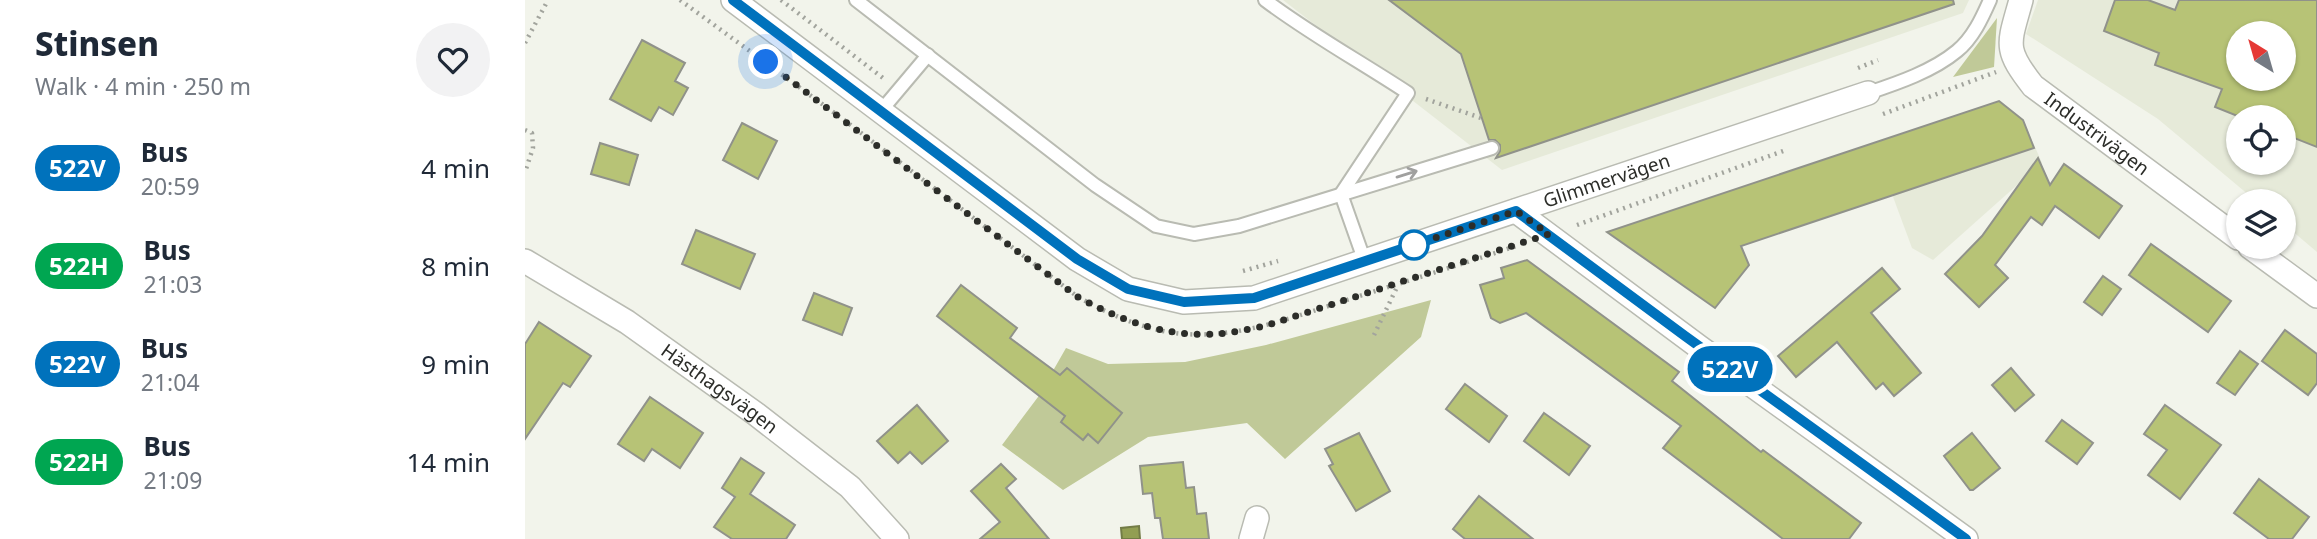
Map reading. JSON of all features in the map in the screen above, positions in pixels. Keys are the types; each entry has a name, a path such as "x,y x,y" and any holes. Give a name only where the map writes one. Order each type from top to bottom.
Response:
{"street":[{"name":"Glimmervägen","path":"733,0 1077,259 1128,289 1184,302 1254,298 1868,93"},
{"name":"Industrivägen","path":"2021,0 2009,41 2015,63 2033,86 2226,229"},
{"path":"1516,211 1689,340 1966,539"},
{"path":"2267,259 2317,296"},
{"name":"Hästhagsvägen","path":"525,261 627,322 756,414 850,487 897,539"}],"lane":[{"path":"856,0 1095,185 1156,226 1194,234 1239,226 1492,148"},
{"path":"1265,0 1293,21 1408,93 1341,194"},
{"path":"1868,93 1929,68 1958,50 1979,24 1990,0"},
{"path":"880,112 927,55"},
{"path":"1341,194 1365,262"}],"path":[{"path":"525,43 548,0"},
{"path":"680,0 1078,297 1129,321 1182,334 1217,334 1265,326 1549,234"},
{"path":"1408,93 1481,118"},
{"path":"525,130 532,133 533,148 525,172"},
{"path":"1374,335 1398,284"}],"shaded area":[{"path":"1283,0 1969,0 1963,13 1502,170"},
{"path":"2038,0 2317,0 2317,252 2296,234 2296,189 2242,189 2158,119 2026,34"},
{"path":"1997,18 1994,67 1953,77"},
{"path":"1999,101 2023,120 2042,163 1933,260 1912,248 1873,143"},
{"path":"1431,300 1421,337 1285,459 1247,423 1148,437 1063,490 1002,445 1038,397 1066,348 1108,364 1185,362 1266,345"},
{"path":"1139,526 1140,539 1122,539 1121,528"}],"building":[{"path":"1389,0 1953,0 1954,4 1496,158 1500,145 1495,140 1489,140 1461,54"},
{"path":"2115,0 2148,0 2175,10 2179,0 2317,0 2317,147 2296,139 2296,105 2226,105 2226,111 2215,107 2222,89 2155,65 2159,53 2104,31"},
{"path":"642,40 685,63 675,81 688,88 673,115 659,107 651,121 610,99"},
{"path":"1999,101 2023,120 2034,148 1741,246 1749,265 1715,308 1607,232"},
{"path":"742,123 777,141 758,179 723,160"},
{"path":"600,143 638,155 629,185 591,174"},
{"path":"2038,158 2050,185 2064,164 2122,206 2099,238 2055,206 2042,225 2031,217 1995,265 2008,278 1979,307 1945,274 1982,236"},
{"path":"696,230 755,254 740,289 682,264"},
{"path":"2151,244 2231,301 2208,332 2129,275"},
{"path":"1527,260 1679,372 1672,381 1761,452 1763,450 1861,523 1849,539 1783,539 1663,448 1681,426 1526,313 1500,323 1491,318 1480,285 1504,278 1501,268"},
{"path":"1882,268 1900,289 1871,313 1921,373 1894,396 1883,383 1876,389 1837,342 1796,377 1778,356"},
{"path":"2103,276 2121,289 2102,315 2084,302"},
{"path":"961,285 1017,328 1010,338 1060,375 1067,368 1122,413 1098,443 1088,434 1083,440 1061,422 1065,416 937,316"},
{"path":"814,293 852,308 842,335 803,320"},
{"path":"539,322 591,356 570,387 563,383 525,439 525,344"},
{"path":"2285,330 2317,354 2317,383 2308,395 2262,361"},
{"path":"2240,351 2258,364 2235,395 2217,383"},
{"path":"2011,368 2034,395 2015,411 1992,385"},
{"path":"1465,384 1507,416 1489,442 1446,409"},
{"path":"650,397 703,433 680,468 652,449 644,461 618,444"},
{"path":"917,405 948,441 922,464 910,452 898,463 877,441"},
{"path":"2165,405 2221,445 2180,499 2148,475 2167,450 2144,434"},
{"path":"1544,413 1590,446 1569,475 1524,441"},
{"path":"2062,420 2093,443 2077,464 2046,441"},
{"path":"1359,433 1390,491 1356,511 1329,466 1333,464 1325,449"},
{"path":"1972,433 2000,468 1970,490 1944,456"},
{"path":"741,458 764,473 750,494 795,525 786,539 732,539 714,527 735,497 722,488"},
{"path":"1183,462 1186,488 1194,487 1197,514 1206,513 1209,539 1163,539 1160,518 1155,518 1152,493 1143,494 1140,466"},
{"path":"1001,464 1016,479 1006,488 1049,539 980,539 1000,522 971,491"},
{"path":"2259,479 2309,517 2292,539 2269,539 2234,513"},
{"path":"1479,496 1533,539 1465,539 1453,529"}],"bus line":[{"name":"522V","path":"733,0 1077,259 1128,289 1184,302 1254,298 1516,211 1966,539"}],"route":[{"path":"766,62 1078,297 1104,311 1151,328 1182,334 1217,334 1265,326 1549,234 1516,211 1414,245"}]}
